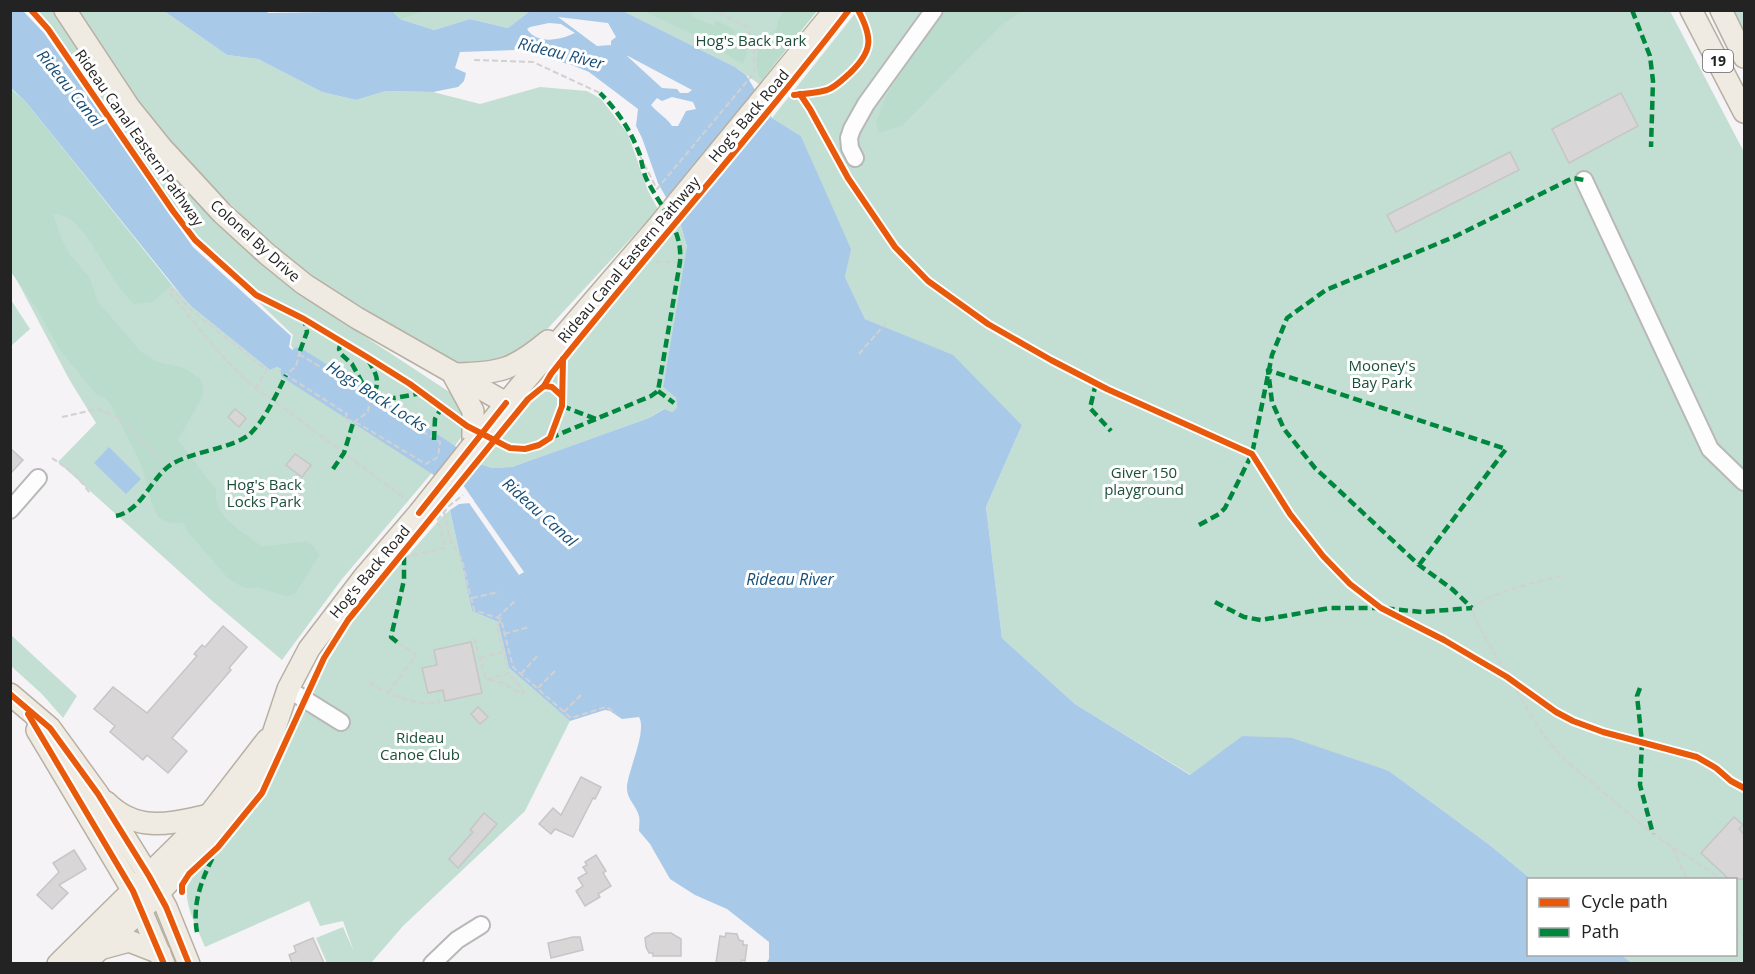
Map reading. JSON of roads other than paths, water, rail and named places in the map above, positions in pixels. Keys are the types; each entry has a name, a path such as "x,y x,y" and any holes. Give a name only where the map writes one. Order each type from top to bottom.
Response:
{"main road":[{"name":"Colonel By Drive","path":"65,10 129,107 162,148 222,213 267,254 304,284 357,318 506,403"},
{"name":"Hog's Back Road","path":"153,885 236,809 261,770 288,689 309,649 325,626 506,403 659,225 835,10"},
{"name":"19","path":"1691,10 1744,112"},
{"name":"19","path":"1721,10 1744,57"},
{"path":"453,374 489,374 506,369 531,354 591,304"},
{"path":"453,374 471,405 474,422 473,445"},
{"path":"15,699 50,728 98,794 153,885 189,963"},
{"path":"15,699 137,900 162,958"},
{"name":"Hog's Back Road","path":"153,885 223,799 247,763 273,733"},
{"path":"98,794 119,813 146,824 163,825 209,815"},
{"path":"58,963 153,885"},
{"path":"92,956 137,900"},
{"path":"92,956 129,941 162,958"}],"street":[{"path":"855,158 850,148 849,138 852,129 867,104 934,10"},
{"path":"1584,180 1710,449 1744,482"},
{"path":"10,510 38,478"},
{"path":"288,689 341,722"},
{"path":"432,963 457,940 481,925"}],"water":[{"name":"Rideau River","path":"265,10 268,13 392,11 400,19 434,30 470,19 508,28 530,11 623,11 735,67 746,75 772,118 801,136 851,249 845,277 865,319 953,355 1022,425 986,507 1002,638 1075,704 1190,775 1242,736 1292,738 1389,771 1491,846 1530,878 1527,878 1527,956 1622,956 1632,963 766,963 769,959 769,942 727,909 695,895 670,879 650,844 639,831 638,812 628,795 627,786 641,731 639,717 622,719 605,710 570,721 509,668 498,622 472,611 450,510 459,504 474,501 463,485 446,474 459,458 492,468 512,467 649,418 664,409 672,412 677,408 676,398 663,387 687,247 680,222 658,183 636,126 638,109 589,72 572,65 515,50 460,52 455,68 466,73 464,81 458,87 433,92 386,91 356,100 322,92 258,59 227,55 164,11","holes":["558,17 608,23 616,37 611,41 611,45 597,46","549,23 561,24 575,33 549,40 537,37 527,29","628,56 692,90 688,93 680,93 677,89 662,88","672,97 693,102 696,109 686,111 678,126 672,126 651,105 657,98 662,101"]},
{"name":"Rideau Canal","path":"10,11 23,11 44,33 193,247 291,336 289,347 298,355 288,372 277,367 270,370 192,307 26,102 11,88"},
{"path":"109,447 141,479 126,494 94,463"}],"waterway":[{"name":"Hogs Back Locks","path":"278,350 296,366 463,472"},
{"path":"298,355 440,445 459,458 446,474 288,372 298,355"}],"park label":[{"name":"Hog's Back Park","path":"751,41"},
{"name":"Mooney's Bay Park","path":"1382,374"},
{"name":"Giver 150 playground","path":"1144,482"},
{"name":"Hog's Back Locks Park","path":"264,494"},
{"name":"Rideau Canoe Club","path":"420,746"}]}
